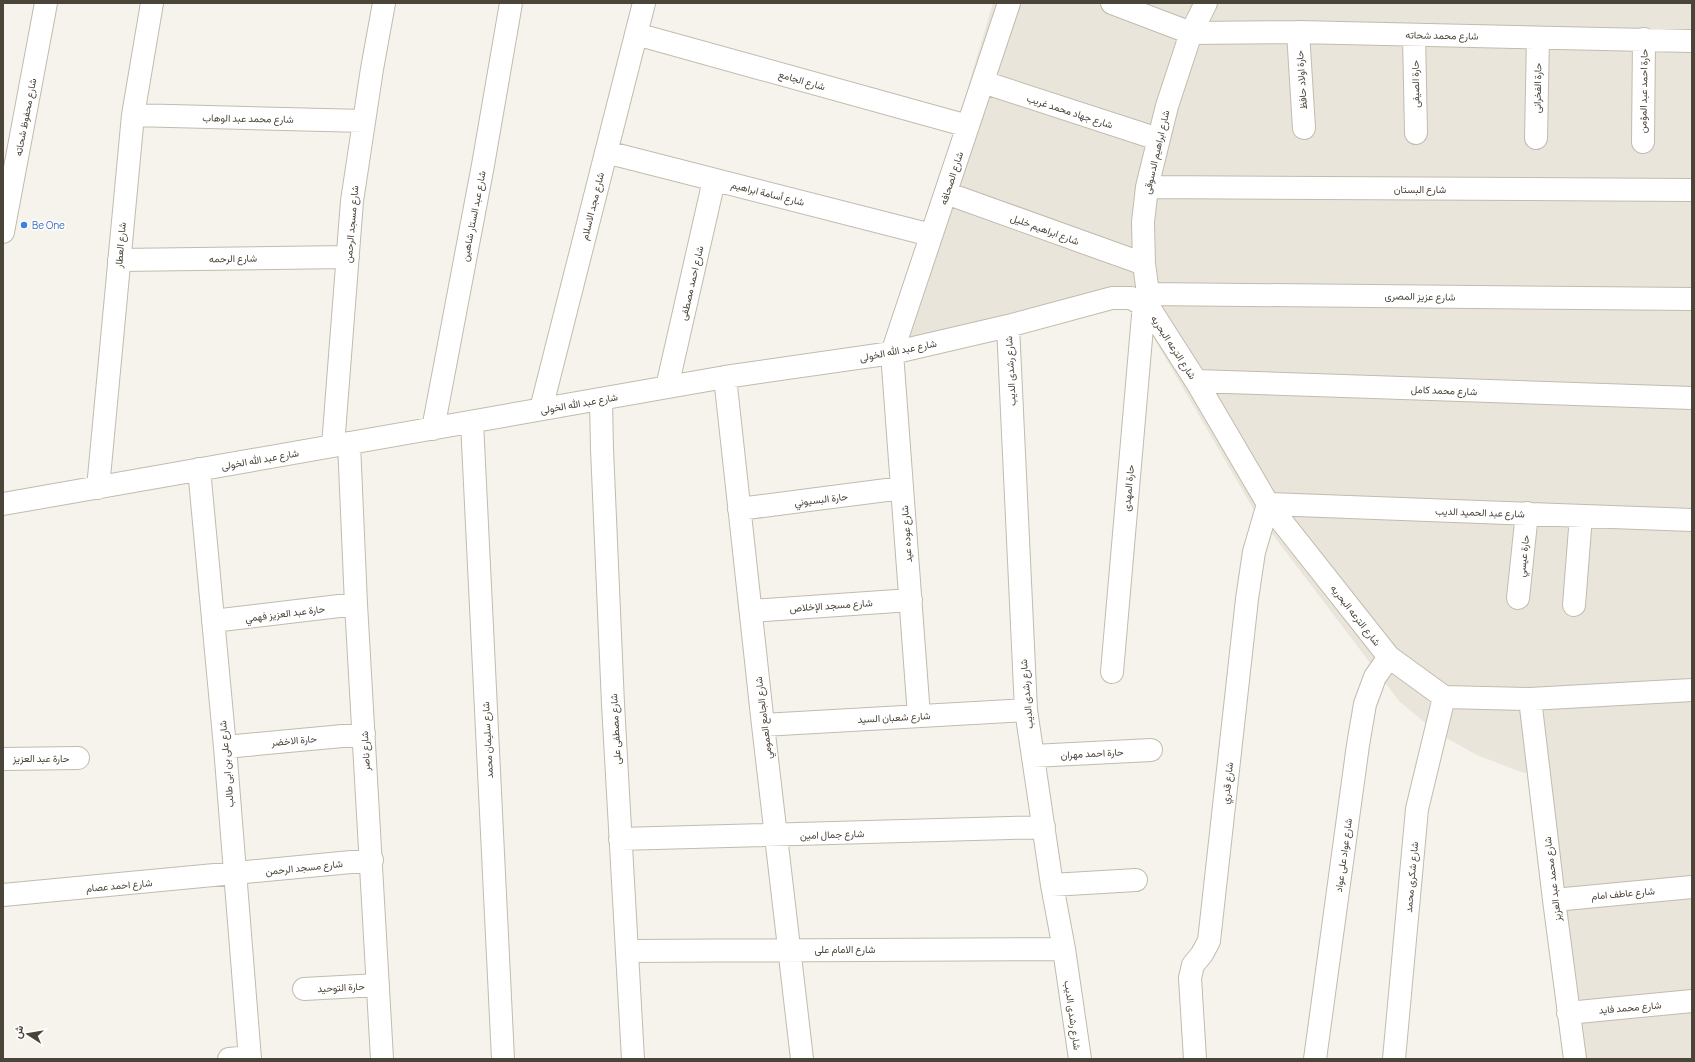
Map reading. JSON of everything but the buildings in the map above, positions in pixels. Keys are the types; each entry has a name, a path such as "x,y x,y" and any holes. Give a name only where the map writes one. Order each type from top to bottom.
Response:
{"street":[{"name":"شارع محفوظ شحاته","path":"3,232 46,3"},
{"name":"شارع العطار","path":"98,488 133,115 152,3"},
{"name":"شارع مسجد الرحمن","path":"341,445 348,257 352,201 384,3"},
{"name":"شارع عبد الستار شاهين","path":"433,429 511,3"},
{"name":"شارع مجد الاسلام","path":"541,409 644,3"},
{"path":"1112,3 1191,33"},
{"name":"شارع ابراهيم الدسوقى","path":"1147,302 1144,264 1144,222 1147,187 1158,139 1191,33 1206,3"},
{"name":"شارع الصحافه","path":"892,353 983,82 1003,4"},
{"name":"شارع محمد شحاته","path":"1191,33 1298,32 1692,40"},
{"name":"حارة اولاد حافظ","path":"1298,32 1304,128"},
{"name":"شارع الجامع","path":"636,34 968,126"},
{"name":"حارة الصيفى","path":"1414,34 1416,132"},
{"name":"حارة الفخرانى","path":"1536,138 1538,38"},
{"name":"حارة احمد عبد المؤمن","path":"1642,142 1644,39"},
{"name":"شارع جهاد محمد غريب","path":"983,82 1158,139"},
{"name":"شارع محمد عبد الوهاب","path":"133,115 364,120"},
{"name":"شارع أسامة ابراهيم","path":"606,152 931,234"},
{"name":"شارع احمد مصطفى","path":"667,387 714,180"},
{"name":"شارع البستان","path":"1147,187 1692,190"},
{"name":"شارع ابراهيم خليل","path":"946,193 1144,264"},
{"name":"شارع الرحمه","path":"119,260 348,257"},
{"name":"شارع عبد الله الخولى","path":"3,504 725,377 892,353 1008,326 1112,298 1131,298 1147,302"},
{"name":"شارع عزيز المصرى","path":"1147,302 1692,299"},
{"name":"شارع الترعه البحريه","path":"1147,302 1268,504 1388,657 1444,697"},
{"name":"حارة المهدى","path":"1112,672 1147,302"},
{"name":"شارع رشدى الديب","path":"1008,326 1026,710 1080,1059"},
{"name":"شارع عوده عيد","path":"892,353 919,716"},
{"name":"شارع الجامع العمومي","path":"725,377 763,725 802,1059"},
{"name":"شارع محمد كامل","path":"1196,382 1692,398"},
{"name":"شارع مصطفى على","path":"601,399 602,450 620,839 634,1059"},
{"name":"شارع سليمان محمد","path":"472,422 503,1059"},
{"name":"شارع ناصر","path":"341,445 356,604 372,860 382,1059"},
{"name":"شارع على بن ابى طالب","path":"199,470 235,874 243,1058"},
{"name":"حارة البسيوني","path":"739,510 902,488"},
{"name":"شارع عبد الحميد الديب","path":"1268,504 1692,520"},
{"name":"شارع قدري","path":"1195,1059 1190,978 1193,965 1202,954 1209,941 1247,599 1254,552 1268,504"},
{"name":"حارة عيسي","path":"1518,598 1527,514"},
{"path":"1574,605 1581,516"},
{"name":"شارع مسجد الإخلاص","path":"751,610 911,600"},
{"name":"حارة عبد العزيز فهمي","path":"213,621 356,604"},
{"name":"شارع عواد على عواد","path":"1315,1059 1358,745 1365,704 1375,677 1388,657"},
{"path":"1444,697 1530,699 1692,690"},
{"name":"شارع شكرى محمد","path":"1394,1059 1417,809 1444,697"},
{"name":"شارع محمد عبد العزيز","path":"1530,699 1568,1013 1575,1059"},
{"name":"شارع شعبان السيد","path":"763,725 1026,710"},
{"name":"حارة الاخضر","path":"224,747 364,734"},
{"name":"حارة احمد مهران","path":"1033,756 1151,750"},
{"name":"حارة عبد العزيز","path":"3,759 78,758"},
{"name":"شارع جمال امين","path":"620,839 1044,827"},
{"name":"شارع مسجد الرحمن","path":"235,874 372,860"},
{"name":"شارع احمد عصام","path":"3,895 235,874"},
{"path":"1052,885 1136,880"},
{"name":"شارع عاطف امام","path":"1554,900 1692,887"},
{"name":"شارع الامام على","path":"627,951 790,949 1064,949"},
{"name":"حارة التوحيد","path":"304,989 378,985"},
{"name":"شارع محمد فايد","path":"1568,1013 1692,1001"}],"shaded area":[{"path":"993,3 1692,3 1692,1059 1578,1059 1547,770 1524,773 1479,756 1437,733 1399,701 1254,510 1126,290 890,349"}],"place":[{"name":"Be One","path":"24,225"}]}
